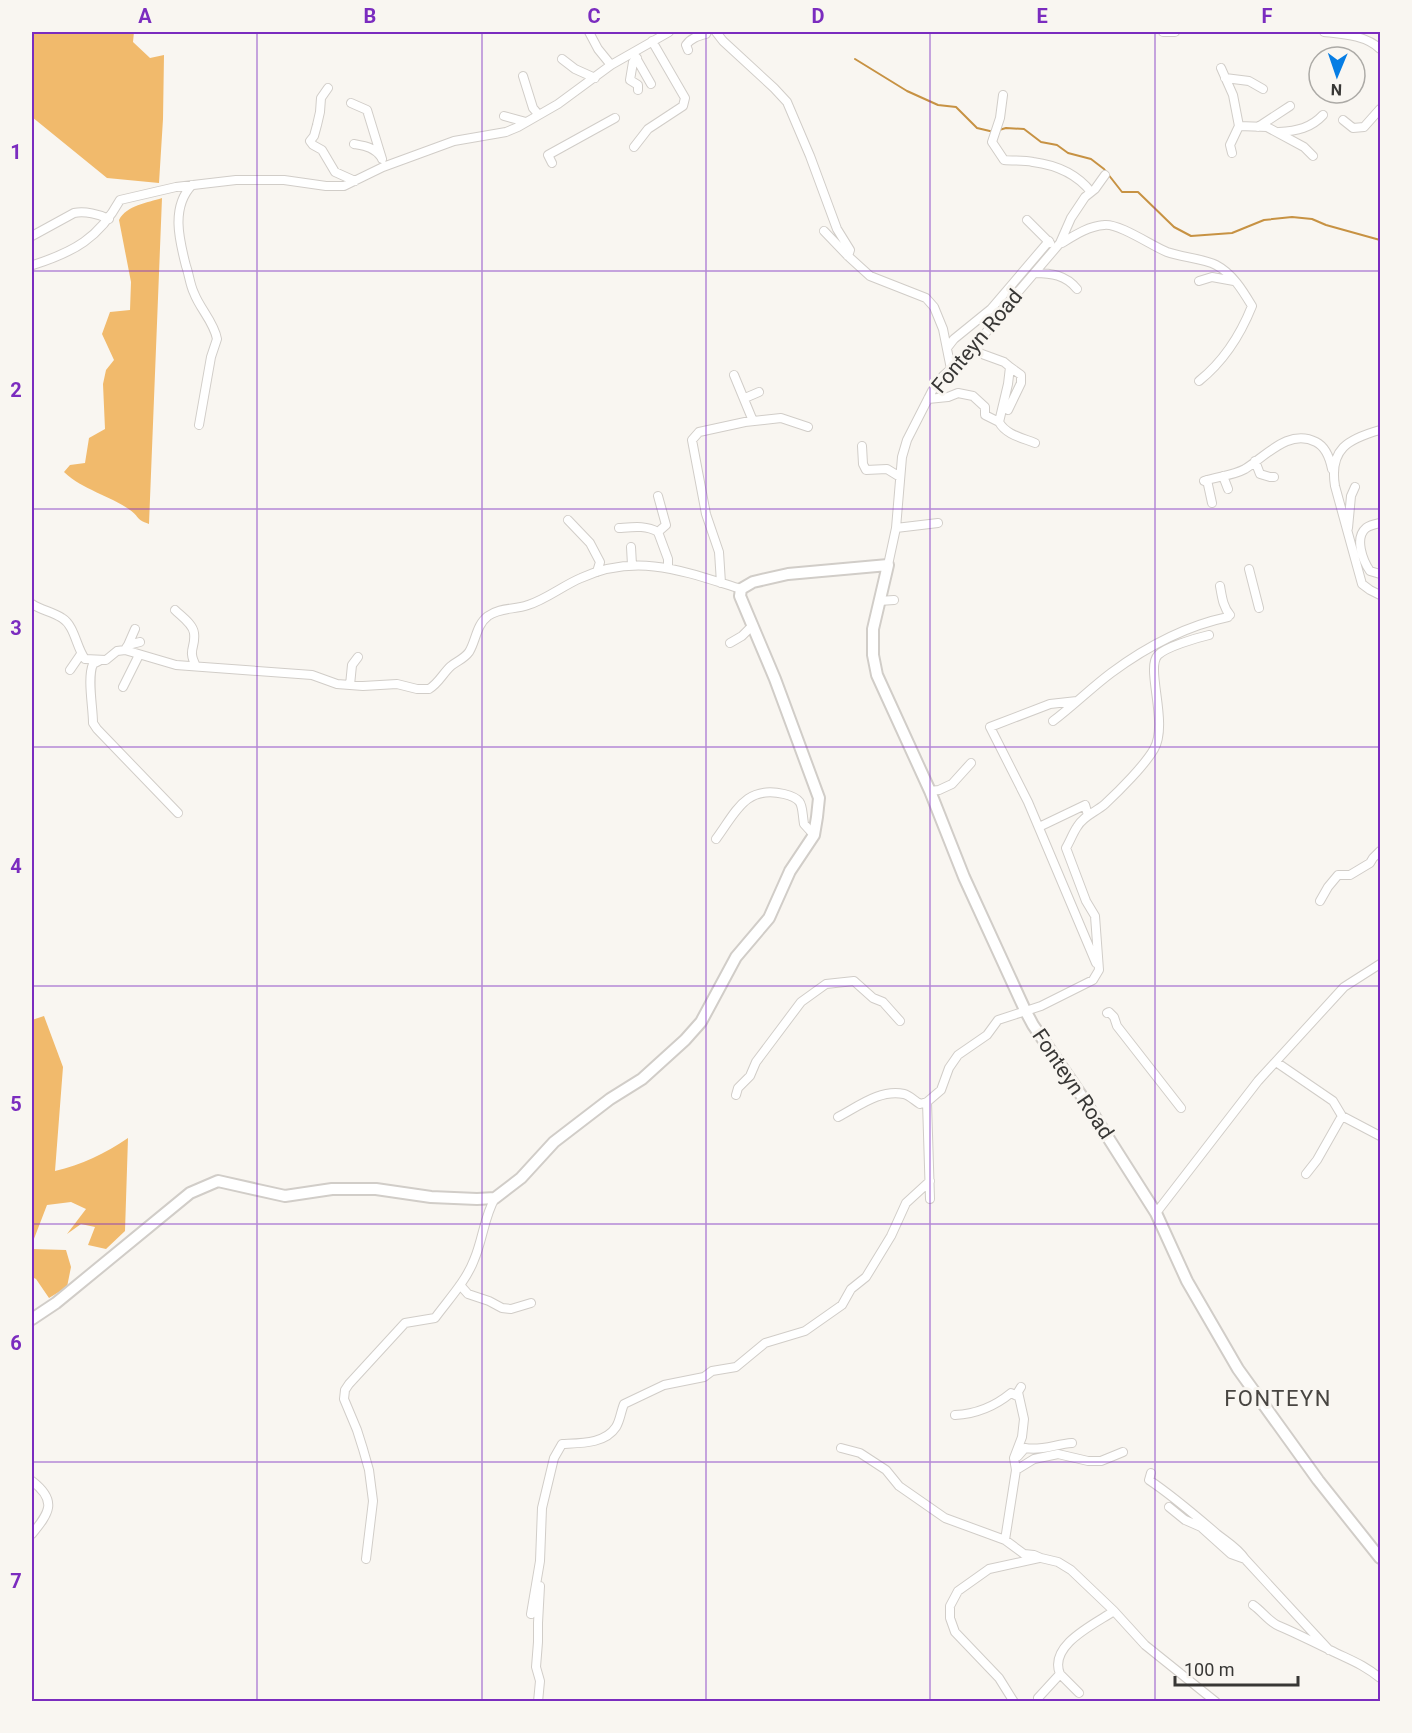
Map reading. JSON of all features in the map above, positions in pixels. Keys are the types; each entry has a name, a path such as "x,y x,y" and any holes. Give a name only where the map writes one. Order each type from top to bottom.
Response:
{"street":[{"path":"590,32 598,49 611,65"},
{"path":"33,265 77,248 109,219 120,200 176,187 236,180 284,180 344,186 384,162 454,141 506,132 558,104 611,65 634,55 652,41 669,32"},
{"path":"688,50 686,45 689,41 707,32"},
{"path":"716,32 787,102 837,229 850,250 848,256"},
{"path":"1163,32 1175,32"},
{"path":"1324,32 1353,36 1379,44"},
{"path":"634,147 648,129 683,106 685,98 652,41"},
{"path":"634,55 651,84"},
{"path":"634,55 630,80 638,85 638,90"},
{"path":"562,59 574,69 595,78"},
{"path":"1221,68 1233,95 1239,126 1230,145 1232,153"},
{"path":"523,76 533,108 538,114"},
{"path":"1225,78 1250,81 1263,89"},
{"path":"328,88 321,98 315,136 310,141 322,150 335,172 354,181"},
{"path":"1003,94 1000,118 992,142 1004,160 1034,162 1054,167 1074,175 1091,192"},
{"path":"351,103 367,110 384,162"},
{"path":"1258,127 1290,106"},
{"path":"1343,120 1353,128 1364,127 1380,108"},
{"path":"1278,132 1303,129 1323,115"},
{"path":"504,116 526,122"},
{"path":"552,163 548,155 615,118"},
{"path":"1239,126 1267,127 1304,147 1313,156"},
{"path":"354,144 368,146 377,152 384,162"},
{"name":"Fonteyn Road","path":"1105,175 1085,197 1071,218 1059,245 971,350 943,376 907,440 902,457 896,528 873,629 873,655 877,675 930,791 964,877 1033,1025 1081,1095 1156,1213 1187,1281 1238,1369 1318,1480 1380,1558"},
{"path":"192,185 185,193 180,206 180,244 194,293 217,339 210,357 199,425"},
{"path":"32,236 74,213 102,215 109,219"},
{"path":"1027,220 1049,241 1059,245 1082,231 1106,224 1165,251 1215,265 1229,275 1242,289 1252,306 1244,326 1224,357 1199,381"},
{"path":"824,231 870,276 926,298 934,307 943,329 951,369"},
{"path":"947,348 954,339 991,309 1049,241"},
{"path":"1035,273 1061,276 1077,289"},
{"path":"1199,281 1212,277 1234,281"},
{"path":"971,350 1004,362 1021,375 1021,383 1008,410"},
{"path":"999,422 1010,367"},
{"path":"734,375 753,421"},
{"path":"745,398 759,392"},
{"path":"928,399 948,397 958,393 973,396 985,406 985,415 999,422 1002,428 1013,435 1035,443"},
{"path":"721,583 719,552 706,514 692,440 699,432 753,421 781,418 808,427"},
{"path":"1333,474 1335,459 1349,441 1379,432"},
{"path":"1212,503 1206,480 1244,469 1287,440 1298,438 1311,440 1321,445 1333,474 1362,584 1380,595"},
{"path":"862,446 862,464 866,470 887,470 900,477"},
{"path":"1255,461 1260,474 1274,477"},
{"path":"1223,476 1228,489"},
{"path":"1348,533 1351,496 1354,487"},
{"path":"658,496 666,525 658,532"},
{"path":"568,519 590,543 600,562 597,572"},
{"path":"896,528 938,523"},
{"path":"1380,523 1368,526 1361,537 1364,562 1370,571 1380,574"},
{"path":"619,528 637,526 652,528 658,532 668,560 668,567"},
{"path":"631,547 632,565"},
{"path":"127,647 139,655 176,665 312,675 338,684 363,686 398,684 417,689 429,689 441,679 450,666 464,658 487,617 499,610 528,606 582,577 597,572 632,565 668,567 741,589 753,582 788,574 888,565"},
{"path":"1249,569 1259,608"},
{"path":"1053,721 1111,673 1158,643 1193,626 1229,616 1222,600 1220,586"},
{"path":"366,1559 373,1501 369,1470 344,1398 345,1390 405,1323 435,1318 468,1275 495,1198 521,1178 554,1142 642,1079 685,1040 701,1022 736,957 768,918 790,871 814,835 819,798 775,679 740,596 741,589"},
{"path":"879,601 894,600"},
{"path":"32,604 64,618 85,659 100,661"},
{"path":"175,610 191,625 194,632 191,657 196,666"},
{"path":"730,643 742,636 753,625"},
{"path":"127,647 135,629"},
{"path":"838,1117 887,1092 905,1094 920,1104 927,1102 941,1090 949,1068 958,1056 987,1035 998,1020 1041,1006 1093,980 1099,970 1095,916 1086,901 1066,848 1077,826 1103,805 1145,762 1154,748 1160,735 1158,699 1152,665 1157,656 1193,639 1209,635"},
{"path":"140,642 117,651 106,660 93,664 90,670 93,723 178,813"},
{"path":"70,670 81,654"},
{"path":"123,687 139,655"},
{"path":"350,685 352,665 358,657"},
{"path":"1077,701 1050,704 990,727 1039,827 1099,970"},
{"path":"930,791 939,790 952,783 971,763"},
{"path":"716,839 741,804 758,793 770,791 793,796 801,802 804,825 814,835"},
{"path":"1039,827 1085,805 1088,815"},
{"path":"1320,901 1338,875 1350,875 1370,863 1380,851"},
{"path":"1156,1213 1258,1081 1344,987 1379,967"},
{"path":"736,1095 738,1088 750,1076 756,1062 801,1002 826,984 854,981 873,998 883,1002 900,1021"},
{"path":"1107,1013 1109,1012 1114,1017 1117,1026 1181,1108"},
{"path":"1276,1062 1333,1101 1342,1116 1380,1136"},
{"path":"927,1102 930,1199"},
{"path":"1306,1174 1317,1161 1342,1116"},
{"path":"537,1701 540,1681 536,1667 542,1508 554,1458 562,1444 587,1442 607,1436 616,1426 624,1404 664,1385 704,1377 712,1371 736,1367 765,1343 805,1331 839,1308 851,1289 866,1277 891,1236 906,1203 930,1181"},
{"path":"32,1319 56,1303 190,1192 213,1183 218,1182 285,1196 332,1189 376,1189 442,1197 495,1198"},
{"path":"460,1285 468,1294 502,1308 511,1309 531,1304"},
{"path":"1016,1470 1014,1458 1022,1437 1024,1419 1018,1392 1021,1387"},
{"path":"956,1415 973,1414 1004,1399 1011,1393 1019,1397"},
{"path":"1005,1540 1018,1456 1025,1448 1049,1448 1072,1443"},
{"path":"841,1448 860,1453 886,1470 899,1486 945,1518 1005,1540 1024,1554 1058,1562 1071,1570 1114,1611 1145,1645 1216,1701"},
{"path":"1016,1470 1034,1460 1058,1454 1088,1461 1101,1461 1123,1452"},
{"path":"1151,1473 1149,1480 1239,1550 1329,1650"},
{"path":"32,1481 46,1496 49,1506 45,1518 32,1534"},
{"path":"1169,1508 1185,1520 1201,1527 1231,1554 1245,1559"},
{"path":"1014,1701 999,1678 955,1632 950,1618 950,1606 958,1591 990,1569 1041,1558"},
{"path":"531,1614 540,1561"},
{"path":"1253,1605 1276,1625 1287,1628 1362,1664 1380,1678"},
{"path":"1078,1692 1060,1674 1058,1657 1071,1639 1114,1611"},
{"path":"1040,1701 1038,1698 1060,1674"}],"shaded area":[{"path":"32,32 134,32 133,42 150,58 164,55 159,183 107,178 32,117"},
{"path":"162,198 149,524 122,505 79,483 64,472 70,465 85,463 89,438 105,429 103,384 106,370 114,360 102,334 110,312 130,310 131,282 119,220 132,208"},
{"path":"44,1016 63,1067 55,1171 93,1158 128,1138 125,1231 106,1249 88,1245 95,1227 81,1224 67,1234 86,1209 71,1202 47,1205 32,1244 32,1020"},
{"path":"32,1249 66,1250 71,1267 67,1287 49,1298 36,1279 32,1277"}],"waterway":[{"path":"855,59 907,91 938,105 956,107 977,128 994,132"},
{"path":"999,130 1024,129 1041,142 1057,145 1068,153 1091,159 1104,169 1122,192 1138,192 1174,227 1191,236 1232,233 1264,220 1292,217 1312,219 1380,240"}],"district":[{"name":"FONTEYN","path":"1278,1398"}]}
